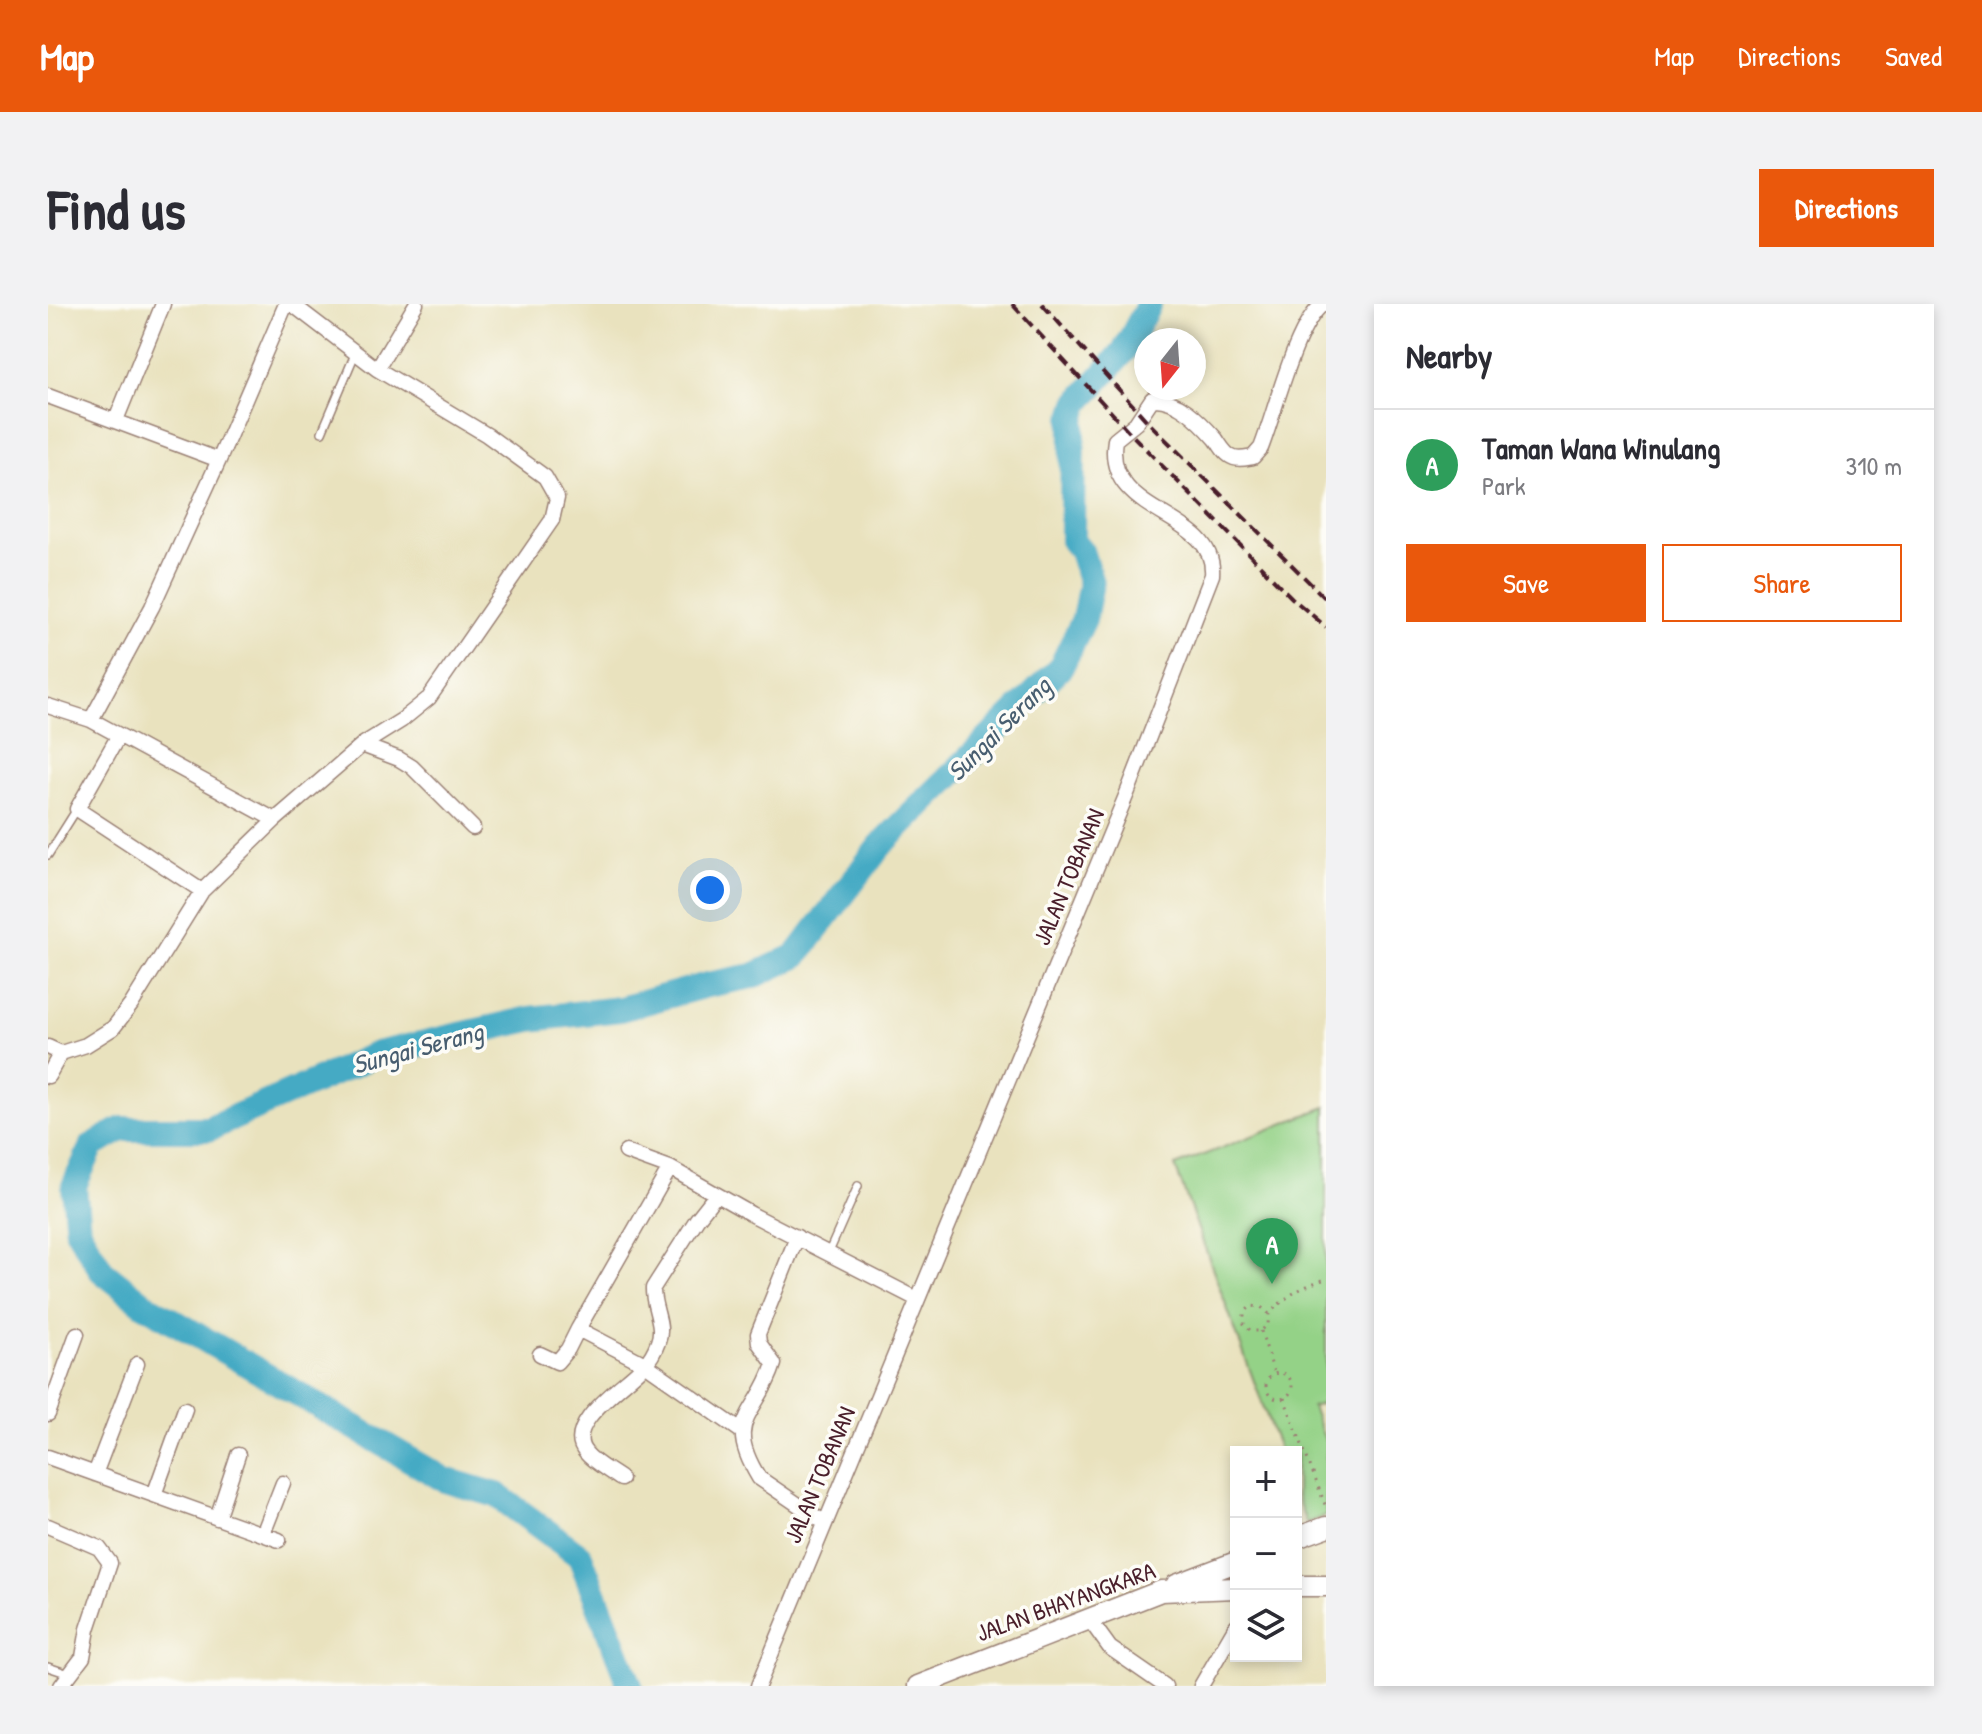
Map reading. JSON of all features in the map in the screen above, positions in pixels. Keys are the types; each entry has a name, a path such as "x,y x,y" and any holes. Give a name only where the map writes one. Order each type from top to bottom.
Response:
{"main road":[{"path":"1302,1536 1326,1527"},
{"path":"1161,1591 1230,1564"},
{"path":"1302,1586 1326,1586"},
{"name":"JALAN BHAYANGKARA","path":"934,1683 1161,1591 1230,1588"}],"street":[{"path":"116,420 163,304"},
{"path":"91,720 152,607 286,304"},
{"path":"48,1076 54,1050 99,1038 123,1018 202,891 275,820 362,745 402,720 429,698 552,520 557,498 545,477 487,435 355,354 292,304"},
{"path":"377,369 416,304"},
{"name":"JALAN TOBANAN","path":"758,1686 1128,791 1212,575 1213,560 1203,542 1137,496 1116,474 1112,455 1115,440 1136,423 1152,399 1161,398 1184,409 1227,454 1235,458 1253,457 1261,448 1300,337 1313,311 1323,304"},
{"path":"48,396 219,460"},
{"path":"48,706 91,720 275,820"},
{"path":"119,735 77,809 202,891"},
{"path":"362,745 412,767 473,828"},
{"path":"626,1152 670,1168 917,1299"},
{"path":"540,1354 557,1362 568,1349 670,1168"},
{"path":"621,1479 586,1454 581,1445 581,1436 596,1408 653,1353 660,1332 653,1288 716,1195"},
{"path":"797,1237 758,1334 759,1343 774,1364 741,1431 742,1443 759,1478 825,1523"},
{"path":"578,1329 645,1364 741,1431"},
{"path":"48,1414 77,1334"},
{"path":"95,1474 137,1364"},
{"path":"154,1495 185,1409"},
{"path":"217,1518 238,1455"},
{"path":"48,1457 279,1540"},
{"path":"263,1534 283,1483"},
{"path":"48,1526 99,1548 110,1563 88,1629 83,1657 65,1680"},
{"path":"1089,1619 1110,1648 1165,1686"},
{"path":"1201,1686 1230,1636"}],"lane":[{"path":"322,432 355,354"},
{"path":"48,855 77,809"},
{"path":"829,1252 858,1186"},
{"path":"48,1667 65,1680"}],"path":[{"path":"1269,1314 1261,1307 1251,1306 1244,1313 1246,1328 1261,1331 1268,1324 1269,1314 1295,1290 1326,1279"},
{"path":"1261,1331 1274,1373"},
{"path":"1274,1373 1284,1374 1291,1381 1291,1391 1284,1398 1274,1398 1267,1391 1267,1381 1274,1373"},
{"path":"1284,1398 1326,1507"}],"green space":[{"path":"1326,1107 1326,1402 1312,1407 1326,1442 1326,1516 1306,1523 1302,1512 1302,1446 1278,1446 1175,1166"}],"waterway":[{"name":"Sungai Serang","path":"630,1686 580,1556 497,1495 445,1480 144,1304 102,1271 78,1231 74,1186 92,1146 122,1129 208,1129 377,1054 530,1019 620,1009 753,976 796,956 880,846 1061,667 1084,619 1091,583 1081,551 1072,540 1073,419 1078,403 1124,351 1149,304"}],"railway":[{"path":"1012,304 1133,436 1292,598 1326,627"},
{"path":"1042,304 1148,422 1326,599"}],"place":[{"name":"Taman Wana Winulang","path":"1272,1284"}]}
